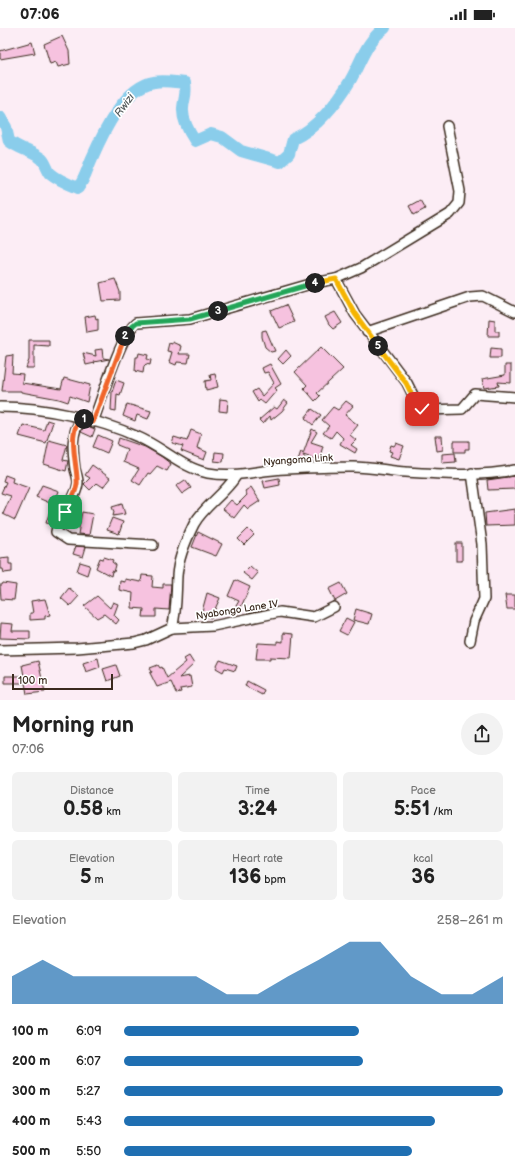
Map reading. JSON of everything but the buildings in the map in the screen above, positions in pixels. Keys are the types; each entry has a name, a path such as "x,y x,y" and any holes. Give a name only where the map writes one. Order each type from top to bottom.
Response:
{"street":[{"path":"93,422 123,340 131,327 136,323 190,319 314,283 336,279 362,268 450,214 459,203 460,191 447,126"},
{"path":"336,279 342,293 367,332 403,378 416,403 422,409 462,409 475,394 515,397"},
{"path":"367,332 470,297 483,296 515,312"},
{"name":"Nyangoma Link","path":"0,407 43,410 93,422 138,436 194,468 207,472 236,476 285,469 349,467 406,472 502,473 515,470"},
{"path":"82,419 76,425 74,437 75,470 78,482 56,532 68,540 153,545"},
{"path":"470,641 474,621 484,599 482,544 472,473"},
{"path":"172,628 177,609 178,567 190,533 200,515 228,488 236,476"},
{"name":"Nyabongo Lane IV","path":"0,650 77,648 134,643 146,640 172,628 213,626 280,612 314,617 334,607"}],"waterway":[{"name":"Rwizi","path":"0,117 6,127 9,141 38,156 42,159 50,173 63,182 78,188 109,124 116,112 133,92 154,82 165,81 185,83 186,93 183,112 188,130 195,141 211,134 222,137 241,151 280,162 289,154 293,139 302,135 318,122 339,98 350,81 368,45 378,33 385,28"}],"route":[{"path":"65,512 78,482 75,470 74,453 76,425 82,419 93,422 123,340 131,327 136,323 190,319 314,283 336,279 342,293 355,314 406,383 416,403 422,409"}]}
